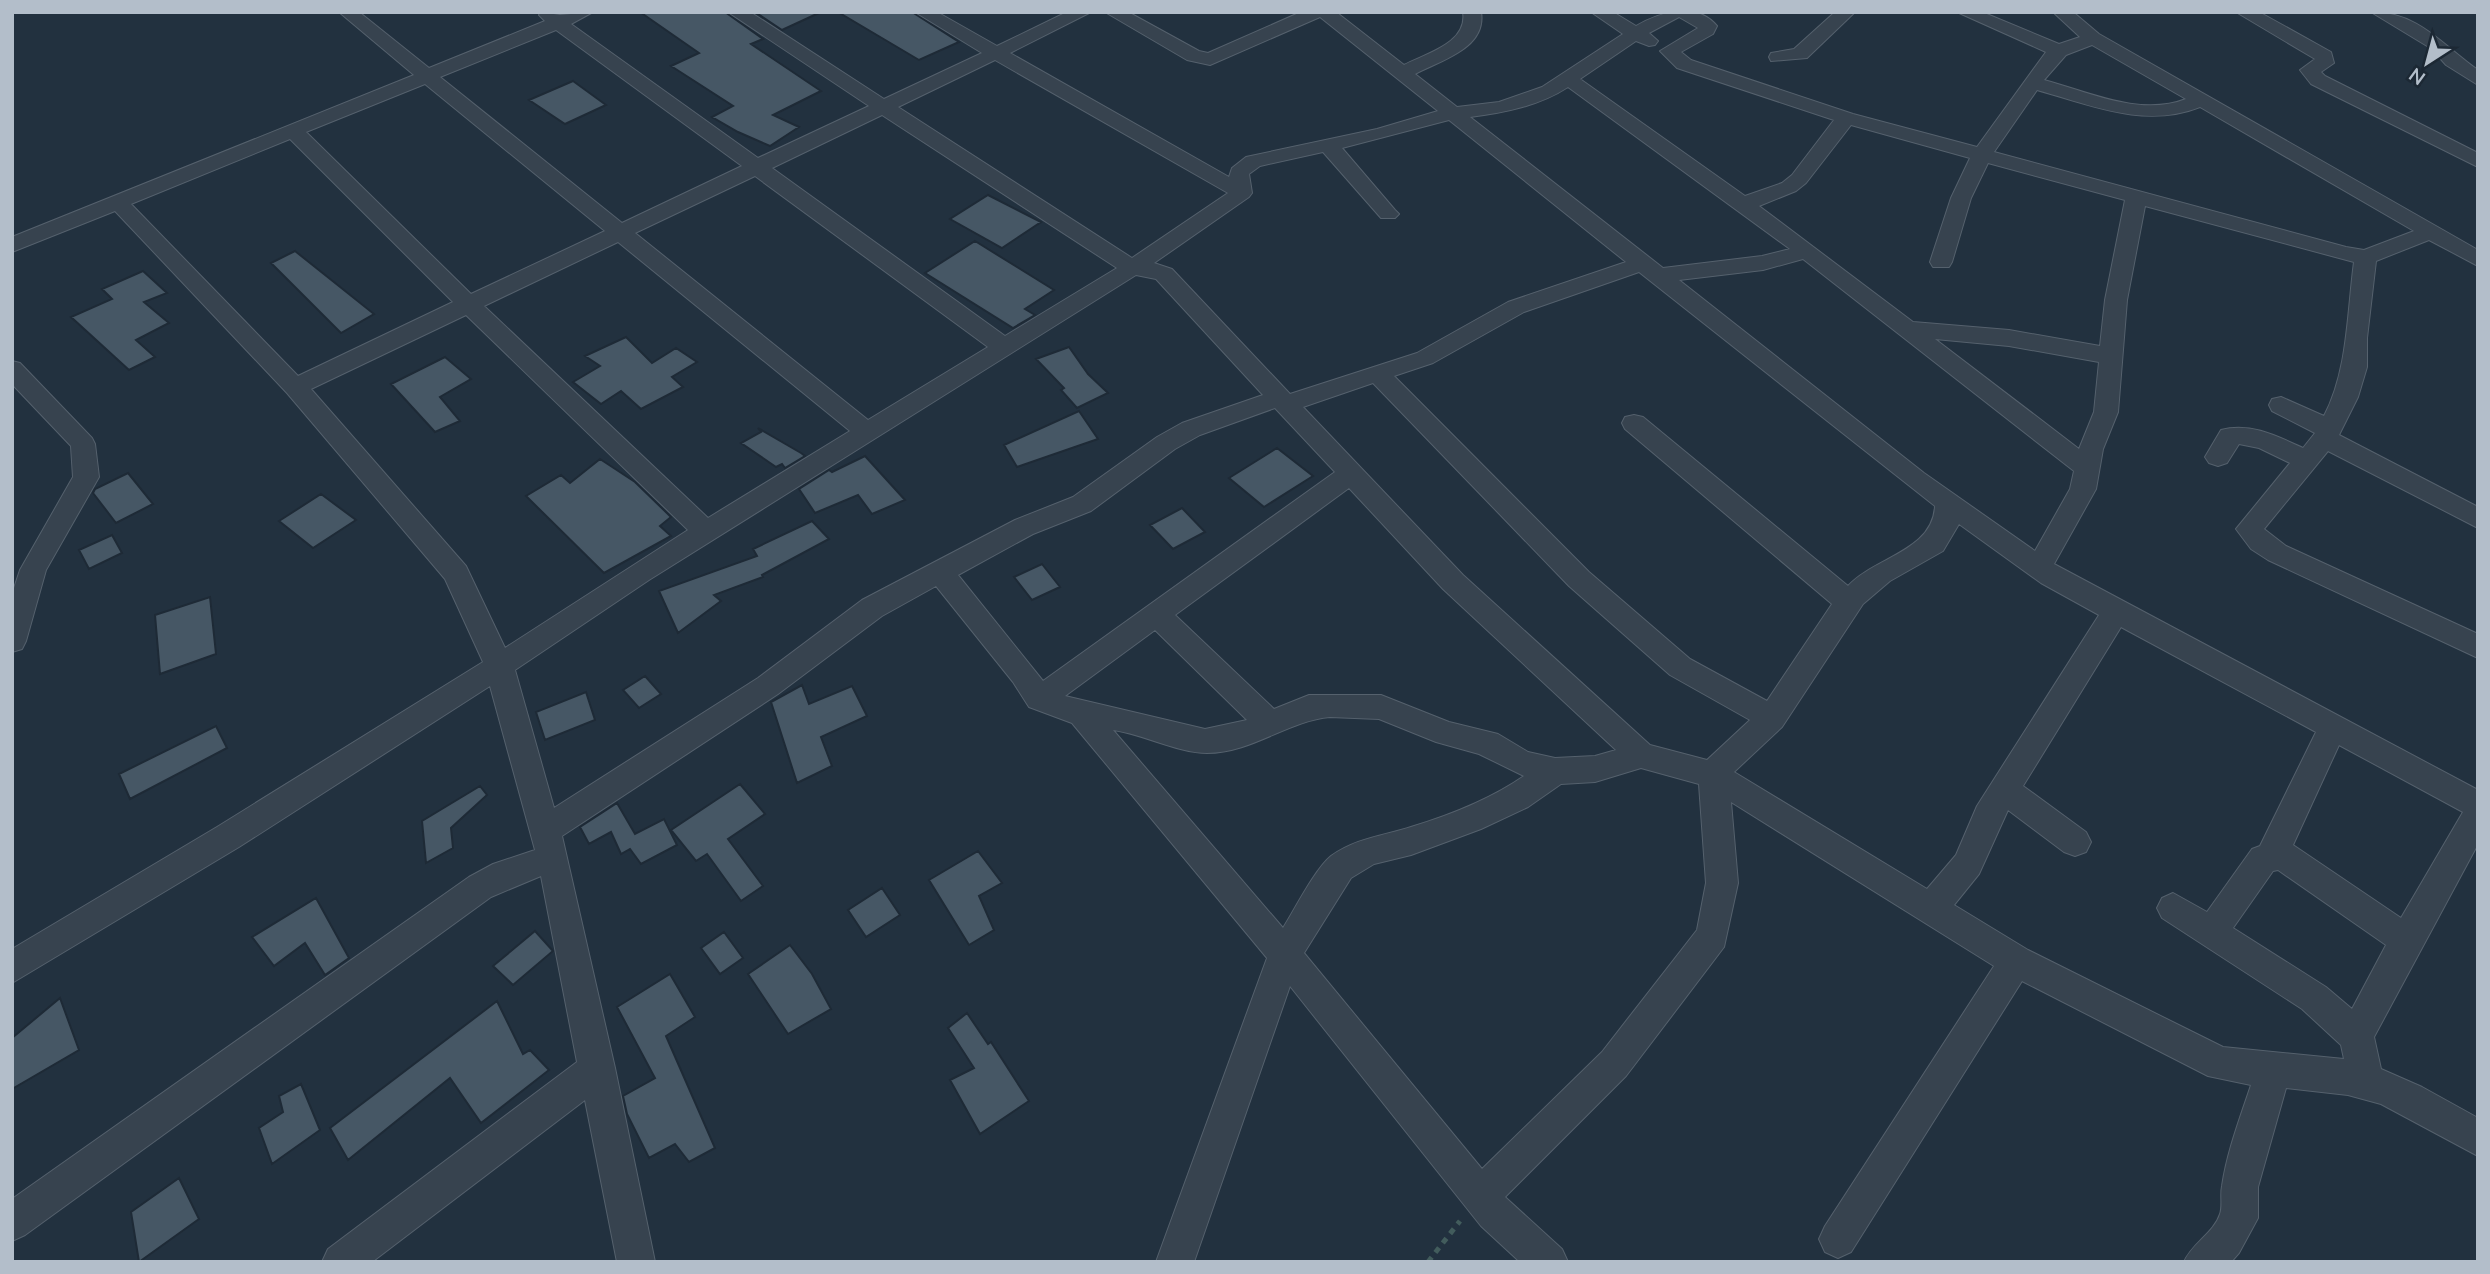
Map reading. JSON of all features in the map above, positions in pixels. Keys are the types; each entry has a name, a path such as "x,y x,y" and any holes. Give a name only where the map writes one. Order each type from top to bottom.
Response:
{"street":[{"path":"348,12 867,432"},
{"path":"12,245 426,77 551,17 584,12"},
{"path":"737,12 1132,268 1151,269 1164,274 1453,582 1641,755 1713,775 2016,961 2220,1064 2243,1068 2275,1068 2366,1082 2436,1114 2478,1138"},
{"path":"924,12 1242,193"},
{"path":"295,387 1082,12"},
{"path":"1114,12 1203,59 1217,58 1317,12"},
{"path":"1325,12 1915,479 1948,500 2039,568 2115,613 2174,640 2478,805"},
{"path":"1403,74 1466,40 1474,25 1472,12"},
{"path":"1600,12 1669,51 1684,64 1846,118 2136,197 2366,257 2431,232"},
{"path":"1242,193 1239,172 1253,161 1381,134 1452,113 1502,107 1549,91 1566,77 1674,12"},
{"path":"1669,51 1707,30 1708,26 1702,20 1684,12"},
{"path":"1778,57 1800,54 1846,12"},
{"path":"1966,12 2059,51"},
{"path":"2062,12 2093,38 2478,259"},
{"path":"2245,12 2324,56 2325,62 2309,69 2318,80 2478,161"},
{"path":"2380,12 2439,45 2453,61 2478,79"},
{"path":"551,17 758,165 1004,347"},
{"path":"1941,262 1961,198 1982,154 2050,59 2059,51 2093,38"},
{"path":"1566,77 1807,251 2087,468"},
{"path":"2032,83 2129,108 2160,112 2177,110 2201,100"},
{"path":"1742,205 1789,187 1799,179 1846,118"},
{"path":"294,131 468,304 706,532"},
{"path":"1328,145 1388,214"},
{"path":"12,967 499,666 706,532 1132,268 1242,193"},
{"path":"2039,568 2083,489 2091,449 2106,412 2116,300 2136,197"},
{"path":"117,201 295,387 456,573 499,666 550,844 636,1262"},
{"path":"12,1222 480,887 550,844 872,608 1024,527 1082,505 1166,443 1191,429 1425,358 1490,319 1516,307 1649,270 1763,263 1807,251"},
{"path":"2366,257 2355,338 2356,367 2346,397 2327,433 2249,529 2260,542 2478,647"},
{"path":"1908,329 2009,338 2110,356"},
{"path":"12,369 83,444 86,477 33,570 12,642"},
{"path":"1378,374 1579,579 1680,667 1772,718"},
{"path":"2281,405 2478,519"},
{"path":"1634,423 1850,603"},
{"path":"2218,457 2230,436 2240,434 2305,459"},
{"path":"1039,699 1350,474"},
{"path":"1480,1196 1614,1064 1712,936 1721,883 1713,775 1734,751 1772,718 1850,603 1884,569 1933,547 1943,536 1950,520 1948,500"},
{"path":"939,571 1023,674 1039,699 1082,715 1117,718 1205,741 1238,737 1268,722 1309,707 1381,707 1446,733 1487,743 1521,764 1555,771 1595,769 1641,755"},
{"path":"1931,908 1968,864 1988,816 2115,613"},
{"path":"1156,614 1268,722"},
{"path":"1082,715 1285,954 1480,1196 1549,1262"},
{"path":"2272,855 2333,727"},
{"path":"1175,1262 1285,954 1340,868 1367,852 1410,841 1517,798 1555,771"},
{"path":"2006,791 2075,842"},
{"path":"2356,1036 2406,940 2478,815"},
{"path":"2213,930 2263,859 2282,855 2406,940"},
{"path":"2174,908 2213,930 2314,998 2356,1036 2366,1082"},
{"path":"1838,1239 2016,961"},
{"path":"341,1262 598,1068"},
{"path":"2203,1262 2226,1240 2239,1218 2240,1187 2252,1137 2275,1068"}],"path":[{"path":"1428,1262 1480,1196"}],"building":[{"path":"640,12 725,12 763,39 751,44 821,91 773,115 799,127 770,146 712,117 733,106 671,66 699,53"},
{"path":"755,12 821,12 782,30"},
{"path":"838,12 912,12 959,42 919,60"},
{"path":"573,81 606,105 565,124 529,100"},
{"path":"988,195 1041,222 1002,248 950,219"},
{"path":"975,241 1054,290 1025,309 1035,315 1013,328 925,273"},
{"path":"295,251 374,314 341,333 271,263"},
{"path":"143,271 167,293 144,302 169,323 136,340 155,357 129,370 71,317 112,299 102,289"},
{"path":"626,337 652,363 676,348 697,362 672,377 683,387 641,409 621,391 601,404 573,382 600,366 585,356"},
{"path":"1069,347 1088,374 1108,393 1077,408 1061,390 1064,388 1036,359"},
{"path":"445,357 471,379 440,397 460,421 435,432 391,384"},
{"path":"1079,411 1098,439 1017,467 1004,445"},
{"path":"758,428 805,456 785,468 782,464 776,467 741,443 761,432"},
{"path":"1277,448 1313,476 1264,507 1229,478"},
{"path":"865,456 905,500 872,514 858,495 815,513 799,489 829,470 832,472"},
{"path":"600,459 635,482 671,517 660,526 671,536 604,573 526,496 561,475 570,483"},
{"path":"128,473 153,504 116,523 93,493 95,489"},
{"path":"321,494 356,520 313,548 279,521"},
{"path":"1182,508 1205,532 1173,549 1150,525"},
{"path":"812,521 829,539 762,575 763,577 714,595 721,601 678,633 659,591 757,556 753,549"},
{"path":"112,535 122,553 89,569 79,550"},
{"path":"1042,564 1060,587 1032,600 1014,577"},
{"path":"210,597 216,654 160,674 155,615"},
{"path":"645,676 661,694 639,708 623,690"},
{"path":"802,685 809,704 852,686 867,716 821,737 832,766 797,783 771,702"},
{"path":"586,692 595,720 545,740 536,712"},
{"path":"216,726 227,748 130,799 119,774"},
{"path":"740,784 765,814 728,839 763,886 741,901 707,854 696,861 671,830"},
{"path":"480,786 487,795 451,828 453,848 426,863 422,821"},
{"path":"617,803 635,834 664,819 677,845 641,864 630,849 621,854 611,832 589,844 580,827"},
{"path":"978,851 1002,883 979,896 994,930 969,945 929,880"},
{"path":"882,888 900,915 866,937 848,910"},
{"path":"316,898 349,958 325,975 305,943 274,966 252,937"},
{"path":"535,931 553,951 513,985 493,966"},
{"path":"724,932 743,958 720,974 701,948"},
{"path":"790,945 812,974 831,1009 788,1034 748,974"},
{"path":"670,974 695,1017 666,1036 715,1148 689,1162 675,1144 649,1158 627,1114 623,1096 655,1078 617,1007"},
{"path":"60,998 79,1050 12,1089 12,1038"},
{"path":"497,1001 523,1054 530,1050 549,1070 481,1123 450,1078 348,1160 330,1128"},
{"path":"967,1013 988,1044 991,1042 1029,1101 980,1134 950,1080 974,1068 948,1028"},
{"path":"301,1084 320,1130 272,1164 259,1128 283,1112 279,1096"},
{"path":"179,1178 199,1219 139,1262 131,1212"}]}
